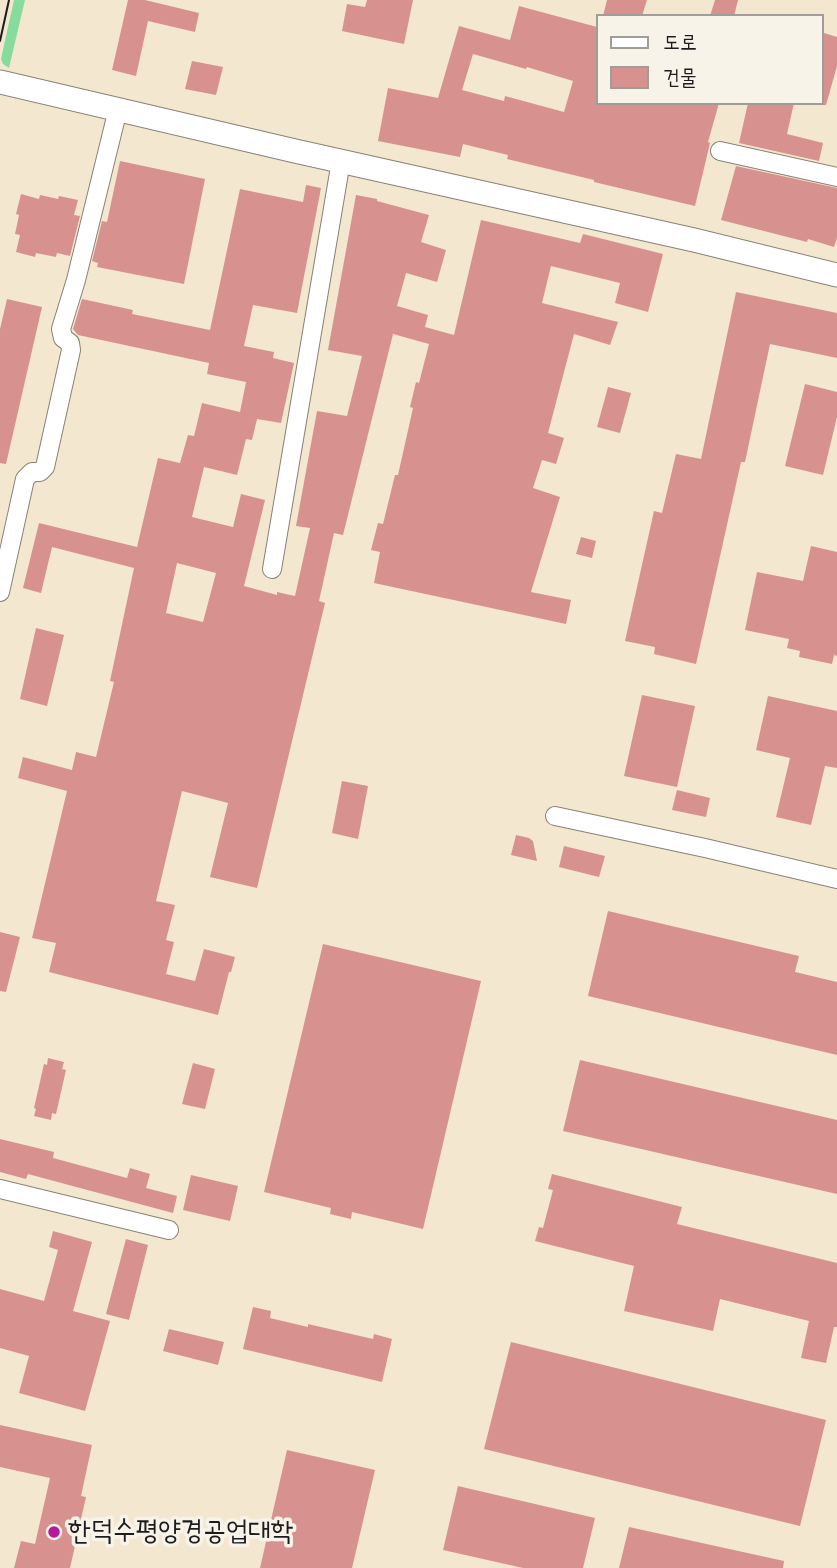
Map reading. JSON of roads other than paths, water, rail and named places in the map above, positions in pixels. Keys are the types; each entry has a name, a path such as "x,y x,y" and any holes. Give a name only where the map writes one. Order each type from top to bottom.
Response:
{"street":[{"path":"0,82 837,275"},
{"path":"0,592 25,479 32,472 40,472 45,467 71,350 70,343 63,338 61,329 76,280 118,109"},
{"path":"720,151 837,177"},
{"path":"272,569 341,161"},
{"path":"555,816 837,879"},
{"path":"0,1189 169,1230"}],"tram line":[{"path":"0,41 9,0"}],"place":[{"name":"한덕수평양경공업대학","path":"54,1532"}]}
